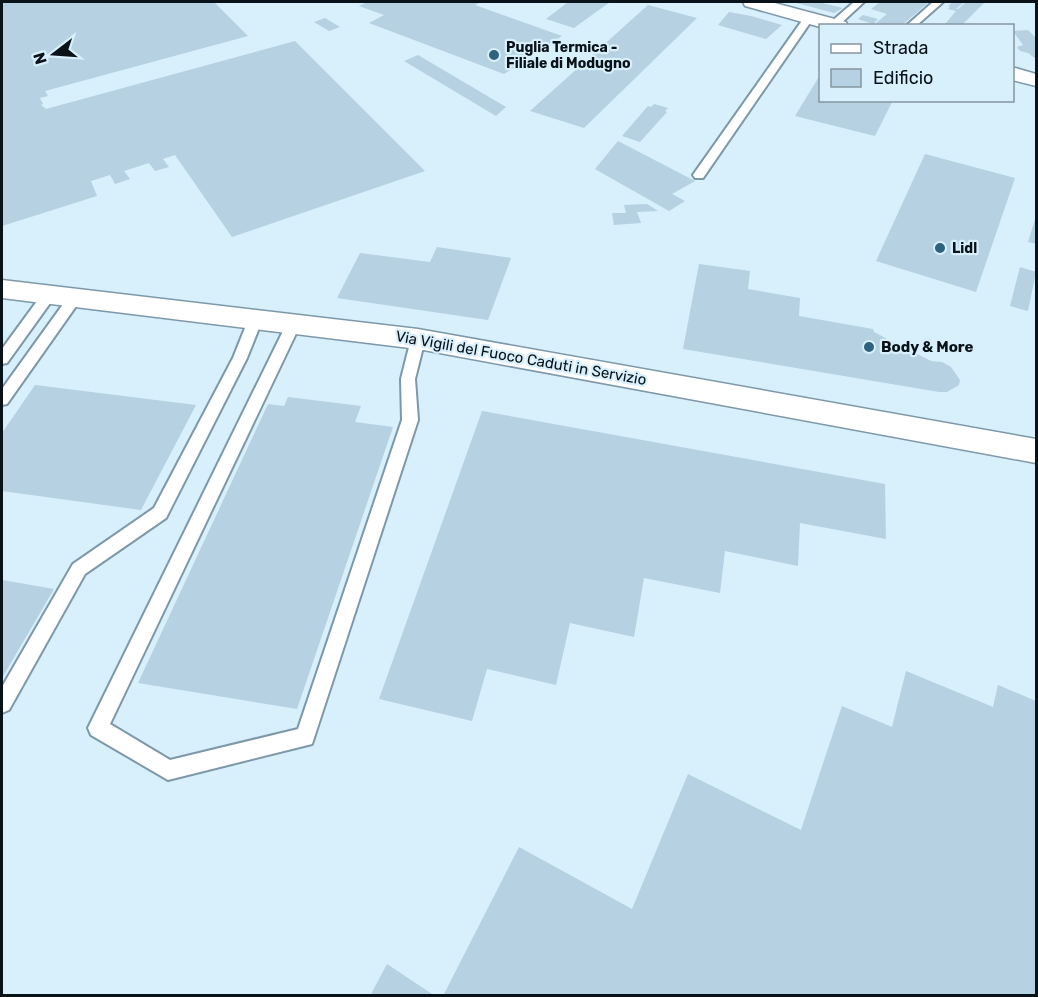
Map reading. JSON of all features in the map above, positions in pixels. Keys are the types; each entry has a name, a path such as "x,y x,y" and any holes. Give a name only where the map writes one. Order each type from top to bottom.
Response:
{"street":[{"path":"752,2 834,24"},
{"path":"1014,74 1036,80"},
{"name":"Via Vigili del Fuoco Caduti in Servizio","path":"2,289 61,298 256,318 418,339 1036,451"}],"lane":[{"path":"838,24 853,2"},
{"path":"912,24 938,2"},
{"path":"699,175 809,17"},
{"path":"2,359 61,298"},
{"path":"2,400 61,298"},
{"path":"2,704 79,569 160,513 240,358 256,318"},
{"path":"294,323 98,728 168,770 305,737 410,420 408,379 418,339"}],"building":[{"path":"2,2 214,2 248,36 45,91 48,96 40,98 43,104 41,105 46,109 295,41 425,171 232,237 175,155 163,159 169,167 155,171 149,163 124,171 130,179 115,184 110,175 91,181 97,196 2,226"},
{"name":"Puglia Termica - Filiale di Modugno","path":"367,2 481,2 475,5 562,36 504,74 369,23 384,15 359,6"},
{"path":"568,2 610,2 574,28 546,19"},
{"path":"793,2 818,2 843,8 834,13"},
{"path":"880,2 929,2 903,24 876,23 887,14 871,9"},
{"path":"953,2 964,2 956,9 958,9 966,2 985,2 963,24 944,24 956,11 948,9 950,7 948,6"},
{"path":"648,5 697,18 584,128 530,111"},
{"path":"729,12 782,25 766,39 718,25"},
{"path":"863,15 878,19 873,24 858,19"},
{"path":"325,18 340,27 329,31 314,22"},
{"path":"1028,30 1036,38 1036,59 1020,51 1017,47 1023,45 1014,31"},
{"path":"418,55 506,107 496,116 404,61"},
{"path":"819,77 819,102 892,102 875,136 795,116"},
{"path":"654,104 668,108 665,111 667,112 640,142 622,136 648,106 651,107"},
{"path":"618,141 695,181 672,194 685,201 669,211 595,169"},
{"path":"925,154 1015,178 976,292 876,261"},
{"path":"647,204 658,211 637,212 641,223 614,225 612,213 626,213 624,205"},
{"path":"1036,216 1036,244 1028,242"},
{"path":"437,247 511,258 488,320 337,298 360,253 430,262"},
{"path":"699,264 750,271 748,289 800,298 799,316 873,329 874,332 931,361 942,362 951,367 960,380 959,385 947,392 939,392 683,349"},
{"path":"1020,267 1036,272 1028,311 1010,306"},
{"path":"35,385 196,405 141,510 2,491 2,433"},
{"path":"288,397 361,406 355,422 393,427 297,709 138,683 268,404 284,406"},
{"path":"482,411 885,484 886,539 800,523 798,566 725,551 720,593 644,578 634,637 570,623 556,685 487,669 472,721 379,699"},
{"path":"2,580 54,589 2,678"},
{"path":"906,671 993,707 998,685 1036,701 1036,996 443,996 519,847 632,909 688,774 801,830 842,706 892,727"},
{"path":"387,964 435,996 370,996"}],"place":[{"name":"Puglia Termica - Filiale di Modugno","path":"494,55"},
{"name":"Lidl","path":"940,248"},
{"name":"Body & More","path":"869,347"}]}
